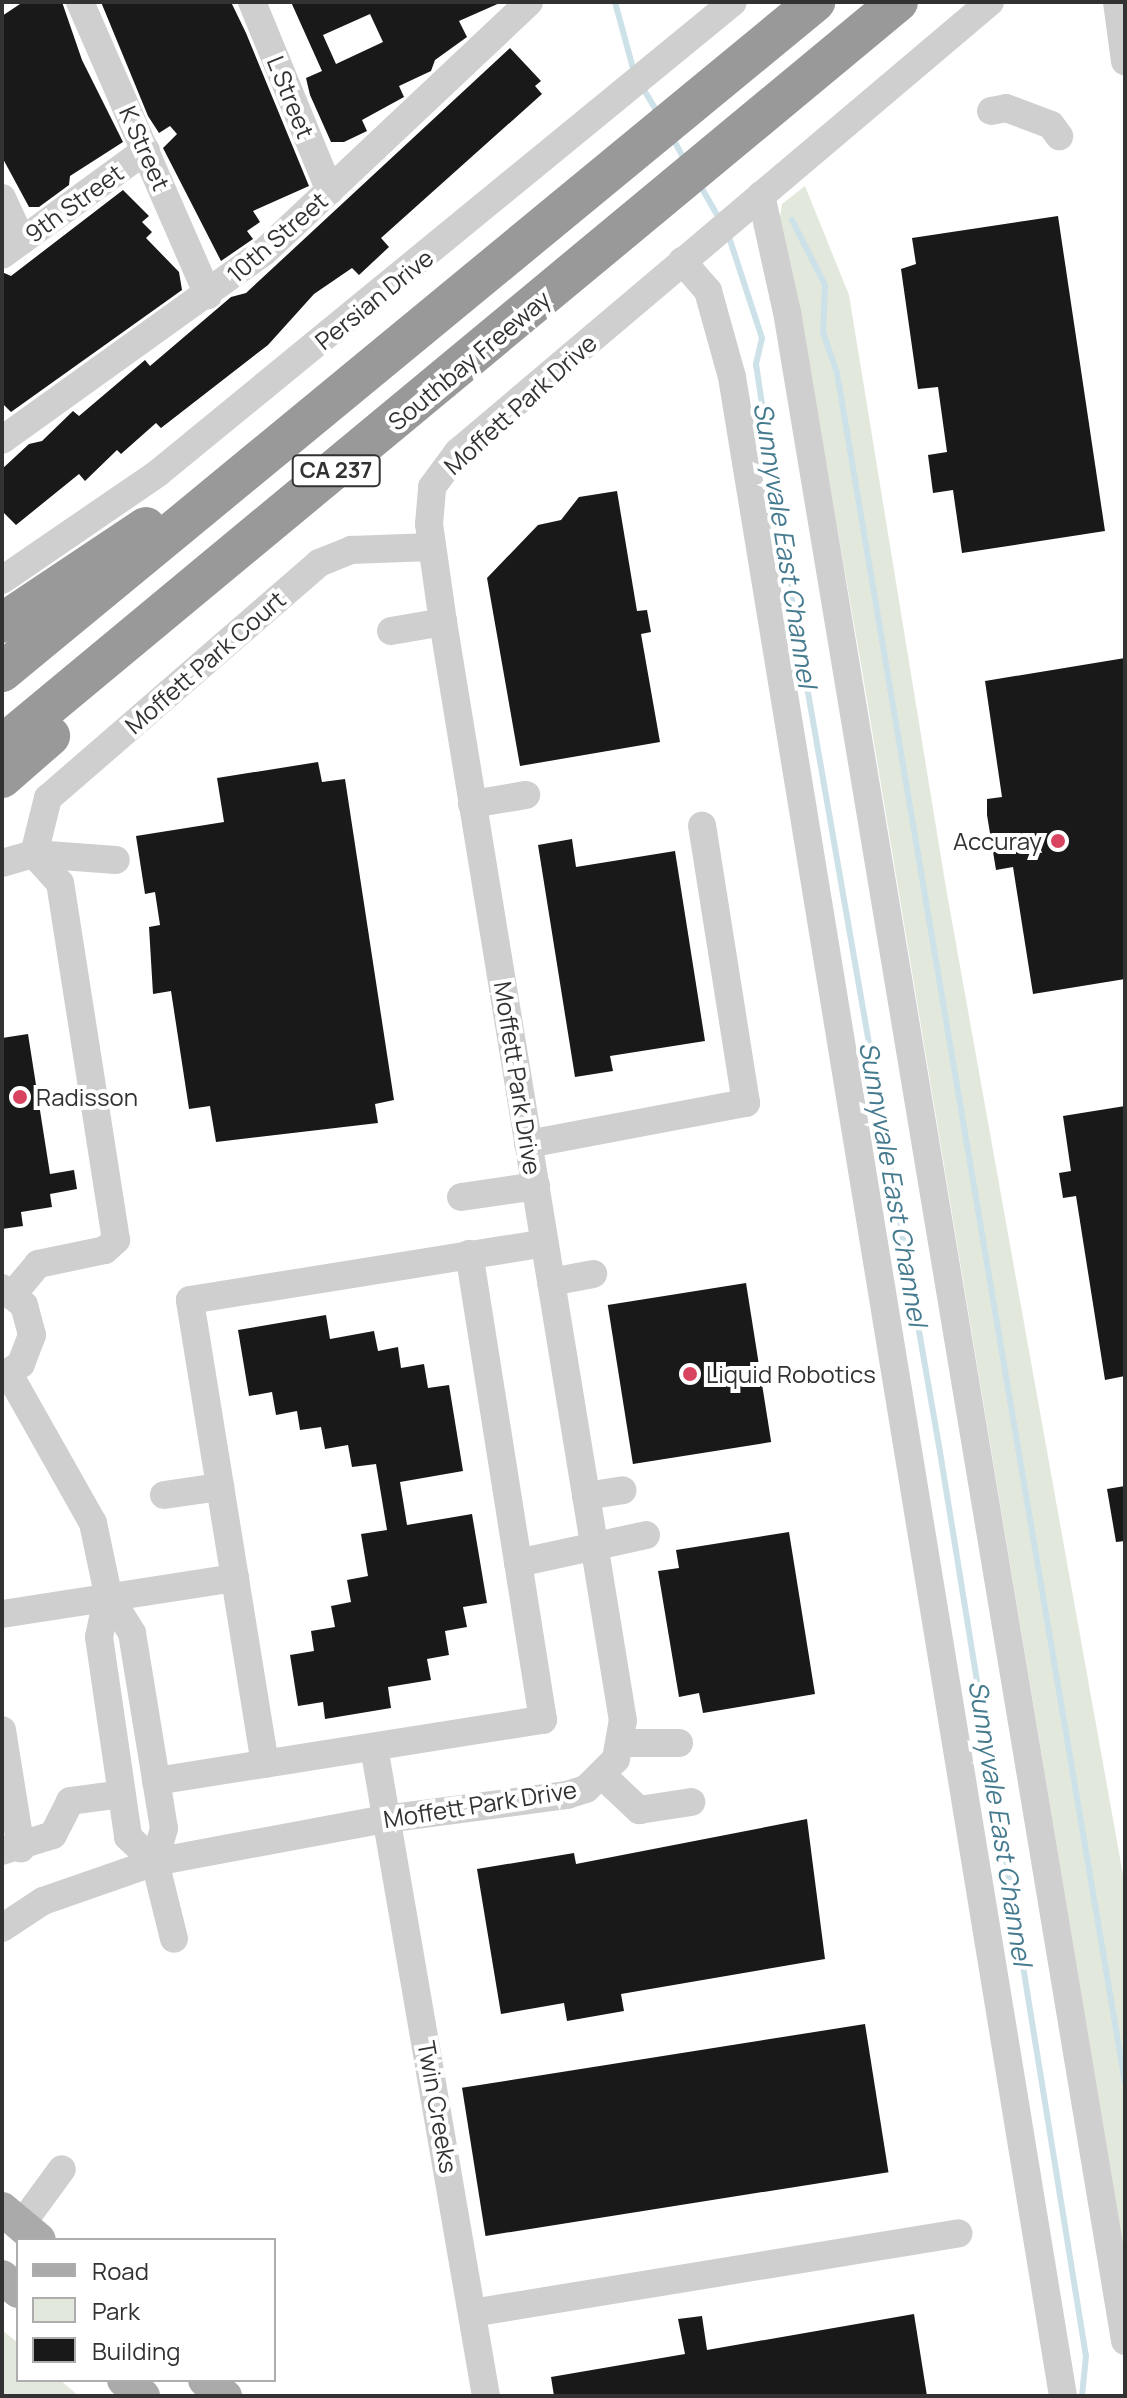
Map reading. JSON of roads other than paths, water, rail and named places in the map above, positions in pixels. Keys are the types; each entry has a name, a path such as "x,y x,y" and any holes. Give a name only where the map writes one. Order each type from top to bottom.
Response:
{"highway":[{"name":"CA 237","path":"2,672 815,2"},
{"name":"Southbay Freeway","path":"2,745 178,603 898,2"},
{"path":"2,623 132,534 236,482"},
{"path":"2,778 178,603"}],"main road":[{"path":"126,2382 143,2396"},
{"path":"208,2382 225,2396"}],"street":[{"name":"K Street","path":"80,2 208,295"},
{"name":"L Street","path":"252,2 330,191"},
{"name":"Persian Drive","path":"2,580 158,473 733,2"},
{"name":"Moffett Park Drive","path":"2,1928 43,1901 155,1862 385,1819 567,1795 603,1776 621,1743 595,1548 472,804 428,509 443,470 689,255 990,2"},
{"path":"1117,2 1124,51"},
{"name":"10th Street","path":"2,440 208,295 330,191 529,4"},
{"path":"991,111 1006,108 1051,125 1059,136"},
{"name":"9th Street","path":"12,248 146,150"},
{"path":"2,198 12,248"},
{"path":"758,198 787,312 1125,2341"},
{"path":"689,255 708,291 732,377 1063,2396"},
{"name":"Moffett Park Court","path":"34,854 48,798 319,563 351,550 432,547"},
{"path":"391,631 443,622"},
{"path":"472,804 526,795"},
{"path":"528,1144 746,1103 702,825"},
{"path":"34,854 60,883 116,1240 105,1250 38,1264 7,1291 24,1305 32,1335 21,1364 5,1375 93,1523 108,1594 132,1633 164,1828 155,1862 174,1939"},
{"path":"2,863 34,854 116,860"},
{"path":"461,1197 536,1186"},
{"path":"265,1764 190,1300 544,1243"},
{"path":"156,1781 543,1720 469,1254"},
{"path":"551,1282 593,1274"},
{"path":"164,1495 220,1487"},
{"path":"586,1496 623,1490"},
{"path":"518,1563 646,1535"},
{"path":"2,1614 108,1594 235,1578"},
{"path":"108,1594 99,1637 128,1837 155,1862"},
{"path":"2,1730 11,1849 53,1835 70,1801 122,1794"},
{"path":"621,1743 679,1743"},
{"name":"Twin Creeks","path":"374,1747 486,2396"},
{"path":"603,1776 639,1810 691,1802"},
{"path":"21,2224 62,2169"},
{"path":"472,2313 958,2233"}],"waterway":[{"name":"Sunnyvale East Channel","path":"615,2 634,72"},
{"name":"Sunnyvale East Channel","path":"641,85 658,113"},
{"name":"Sunnyvale East Channel","path":"672,137 686,162"},
{"name":"Sunnyvale East Channel","path":"700,185 720,220"},
{"path":"792,220 825,285 823,332 837,373 1125,2083"},
{"name":"Sunnyvale East Channel","path":"728,234 762,338 756,364 785,560 940,1452 1086,2356 1082,2396"}],"place":[{"name":"Accuray","path":"1058,841"},
{"name":"Radisson","path":"20,1097"},
{"name":"Liquid Robotics","path":"690,1374"}]}
